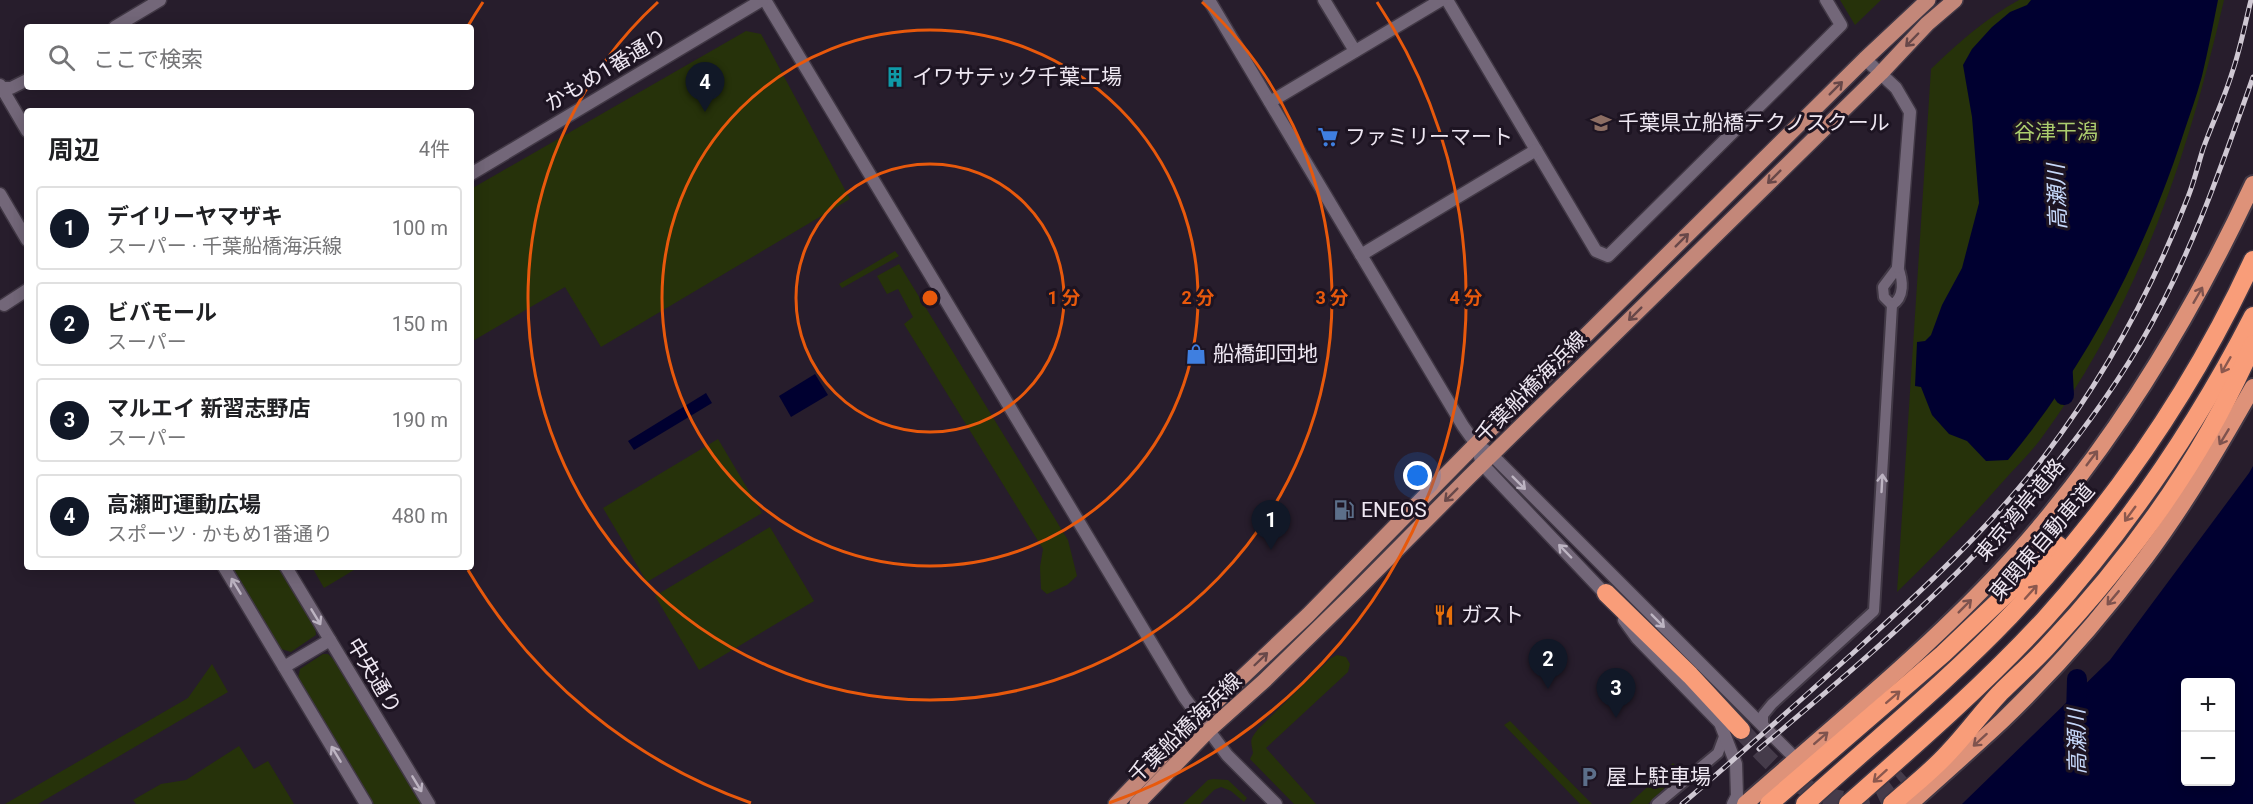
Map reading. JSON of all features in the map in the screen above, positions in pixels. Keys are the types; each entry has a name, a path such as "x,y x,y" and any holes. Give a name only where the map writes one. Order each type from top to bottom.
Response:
{"highway":[{"name":"東京湾岸道路","path":"1745,804 1944,627 2015,554 2059,502 2142,388 2178,330 2204,284 2253,184"},
{"name":"東関東自動車道","path":"1805,804 1955,669 2009,617 2100,512 2204,353 2253,260"},
{"path":"1848,804 1974,691 2044,619 2128,518 2170,457 2253,316"},
{"path":"1906,777 1942,748 2045,649 2111,574 2152,520 2215,424 2253,344"},
{"path":"1910,804 2010,713 2082,636 2121,589 2207,466 2253,387"},
{"path":"1769,804 1943,654 2051,553 2104,492 2176,397"},
{"path":"1606,593 1690,675 1733,732"},
{"path":"1892,804 1947,754 1999,694"},
{"path":"1796,759 1810,764 1834,748"}],"main road":[{"name":"千葉船橋海浜線","path":"1116,804 1198,718 1308,615 1476,444 1865,59 1928,0"},
{"name":"千葉船橋海浜線","path":"1137,804 1881,73 1927,24 1955,0"}],"street":[{"path":"120,24 160,0"},
{"path":"763,0 1198,718 1227,755 1276,804"},
{"name":"かもめ1番通り","path":"474,172 763,0"},
{"path":"1209,0 1463,426 1487,460 1606,593"},
{"path":"1324,0 1355,51"},
{"path":"1270,102 1441,0"},
{"path":"1447,0 1596,251 1608,256 1841,25 1826,0"},
{"path":"1763,724 1763,715 1772,704 1871,616 1875,605 1892,305 1901,295 1902,283 1898,267 1910,112 1896,88 1865,59"},
{"path":"1,87 11,88 24,82"},
{"path":"1,87 24,126"},
{"path":"1361,255 1536,150"},
{"path":"0,194 24,235"},
{"path":"1892,305 1886,301 1883,287 1898,267"},
{"path":"4,305 24,292"},
{"path":"1487,460 1763,724 1796,759"},
{"path":"226,570 366,804"},
{"name":"中央通り","path":"288,570 429,804"},
{"path":"284,667 330,640"},
{"path":"1743,705 1760,710 1772,704"},
{"path":"1733,732 1737,796 1733,804"},
{"path":"1657,804 1718,753 1733,732"},
{"path":"1696,771 1716,760 1726,760 1736,764"}],"green space":[{"path":"1840,0 1881,0 1855,25"},
{"name":"谷津干潟","path":"2019,0 2224,0 2194,117 2176,174 2155,230 2105,338 2074,390 2036,445 1967,521 1897,592 1931,69 1973,32"},
{"path":"746,31 761,34 850,199 601,347 565,287 474,340 474,187"},
{"path":"895,251 899,256 842,288 839,284"},
{"path":"899,264 1068,540 1077,576 1067,585 1047,594 1041,589 1040,567 1043,549 904,324 913,317 898,289 887,294 877,276"},
{"path":"718,439 762,513 647,582 603,508"},
{"path":"770,527 814,601 699,670 655,596"},
{"path":"234,570 282,570 315,625 316,635 291,652 281,649"},
{"path":"314,570 354,570 324,588"},
{"path":"323,654 328,654 335,661 421,804 374,804 298,678 300,669"},
{"path":"1337,655 1346,657 1350,664 1348,672 1266,748 1316,804 1294,804 1250,759 1253,753 1252,738 1258,729 1331,658"},
{"path":"212,664 228,692 38,804 5,804 188,698"},
{"path":"1510,721 1592,804 1580,804 1504,725"},
{"path":"239,746 254,769 268,761 294,804 136,804 133,800 161,784 186,780"},
{"path":"1673,763 1681,772 1648,804 1629,804"},
{"path":"1208,780 1228,780 1247,798 1244,802 1231,791 1221,787 1214,790 1200,804 1183,804"}],"water":[{"name":"谷津干潟","path":"2031,0 2218,0 2200,83 2169,176 2152,220 2112,304 2064,385 2008,460 1986,461 1967,441 1949,434 1932,415 1921,387 1915,386 1917,342 1925,341 1931,335 1942,305 1962,268 1979,203 1972,117 1963,65 1972,49 1992,27 2010,12 2027,5"},
{"path":"815,374 828,395 791,417 779,396"},
{"path":"706,393 712,403 634,450 628,441"},
{"path":"2253,466 2253,804 1962,804 2110,660"}],"waterway":[{"name":"高瀬川","path":"2062,359 2064,395"},
{"name":"高瀬川","path":"2076,717 2077,679"}],"tunnel":[{"path":"1741,730 1786,775 1826,796 1863,801 1888,791 1906,777"}],"railway":[{"path":"1682,804 1853,653 1952,560 2022,485 2065,428 2125,332 2174,232 2229,83 2251,0"},
{"path":"1759,749 1866,657 1967,563 2060,460 2101,404 2158,312 2189,247 2253,77"}],"place":[{"name":"イワサテック千葉工場","path":"895,77"},
{"name":"高瀬町運動広場","path":"705,112"},
{"name":"千葉県立船橋テクノスクール","path":"1601,123"},
{"name":"ファミリーマート","path":"1328,137"},
{"name":"船橋卸団地","path":"1196,354"},
{"name":"ENEOS","path":"1344,510"},
{"name":"デイリーヤマザキ","path":"1271,550"},
{"name":"ガスト","path":"1444,615"},
{"name":"ビバモール","path":"1548,689"},
{"name":"マルエイ 新習志野店","path":"1616,718"},
{"name":"屋上駐車場","path":"1589,777"}]}
